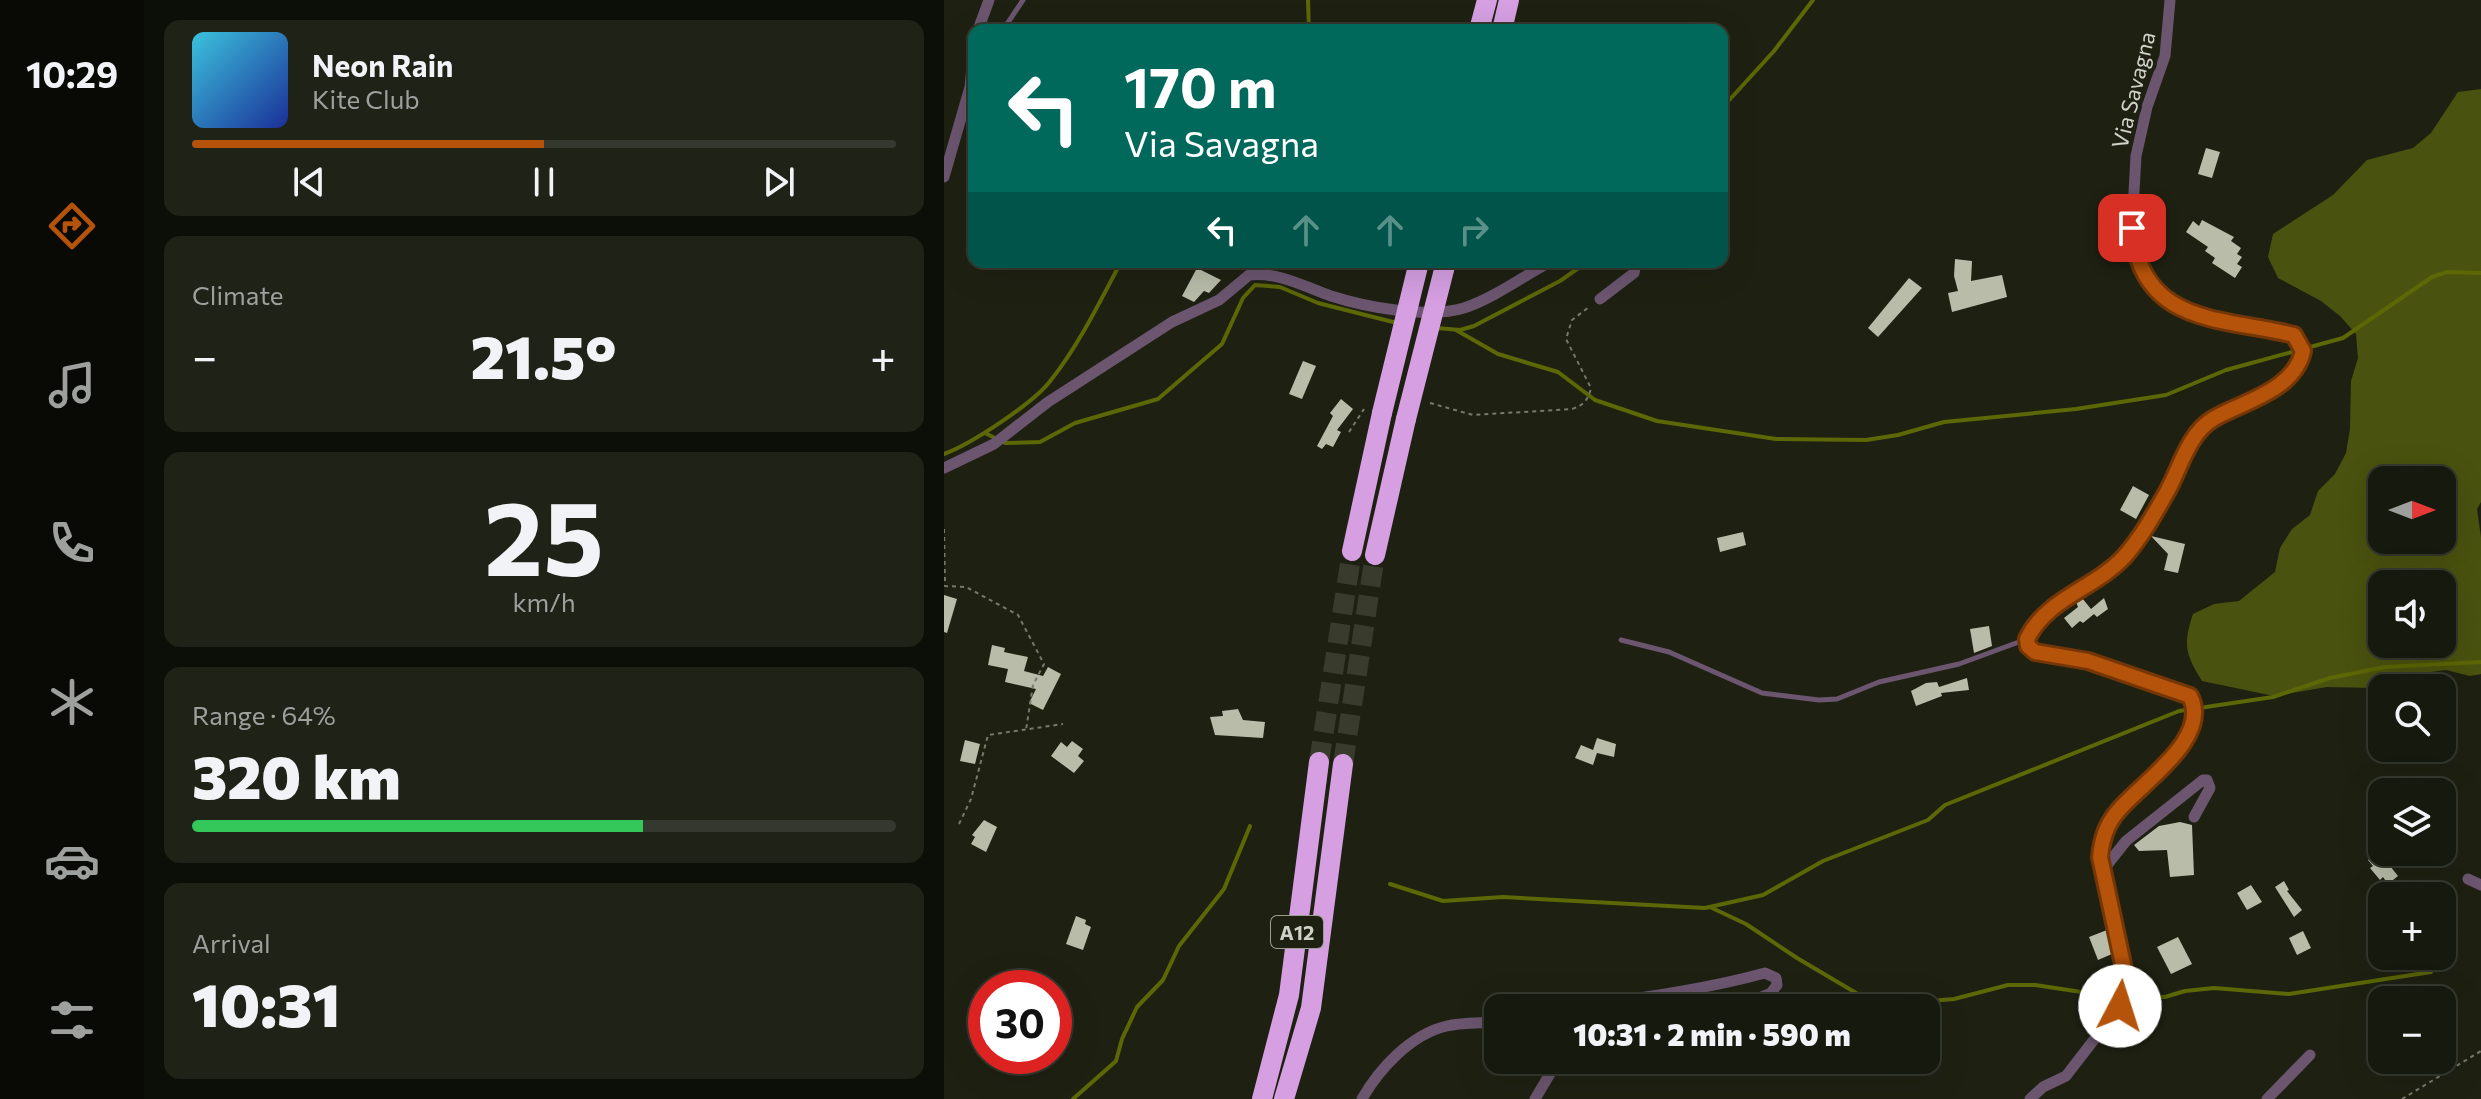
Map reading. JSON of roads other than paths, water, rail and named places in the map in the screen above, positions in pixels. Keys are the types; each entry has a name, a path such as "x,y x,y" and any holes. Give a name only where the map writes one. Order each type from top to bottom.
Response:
{"highway":[{"path":"1481,24 1487,0"},
{"path":"1503,24 1509,0"},
{"path":"1352,551 1375,409 1417,268"},
{"path":"1375,555 1444,268"},
{"name":"A12","path":"1262,1099 1289,995 1319,762"},
{"name":"A12","path":"1284,1099 1311,1008 1343,764"}],"street":[{"path":"980,24 989,0"},
{"name":"Via Savagna","path":"2027,639 2039,619 2123,558 2144,529 2189,448 2210,420 2278,385 2293,372 2303,351 2294,335 2222,323 2178,308 2138,265 2132,228 2136,156 2147,107 2165,56 2170,0"},
{"path":"944,177 968,98"},
{"path":"944,468 994,444 1048,402 1172,322 1219,300 1249,275 1286,278 1333,296 1377,306 1448,312 1482,300 1539,268"},
{"path":"1600,299 1634,273 1635,268"},
{"path":"2027,639 2028,646 2035,652 2088,661 2190,696 2196,708 2194,725 2158,774 2118,811 2102,836 2103,870 2127,983 2120,1006 2066,1076 2043,1087 2030,1099"},
{"path":"2103,870 2126,841 2203,780 2207,780 2210,788 2194,817"},
{"path":"2468,879 2481,885"},
{"path":"1664,994 1765,973 1776,978 1777,985 1769,994"},
{"path":"1362,1099 1375,1076 1430,1031 1484,1022"},
{"path":"2267,1099 2310,1055"},
{"path":"1535,1099 1550,1074"}],"lane":[{"path":"1007,24 1023,0"},
{"path":"1621,640 1669,652 1762,693 1819,700 1837,699 1879,682 1959,664 2027,639"}],"waterway":[{"path":"1308,0 1309,24"},
{"path":"1728,101 1774,51 1813,0"},
{"path":"944,454 1001,422 1043,389 1080,338 1118,268"},
{"path":"1437,328 1460,330 1474,326 1578,268"},
{"path":"1456,330 1498,354 1558,372 1595,400 1657,421 1776,439 1866,440 1944,422 2076,409 2166,395 2226,370 2343,338 2432,277 2447,272 2481,273"},
{"path":"985,433 1005,443 1040,442 1075,423 1158,399 1222,344 1243,298 1255,285 1280,287 1318,303 1397,323"},
{"path":"1390,884 1443,901 1503,897 1705,908 1763,895 1823,861 1928,820 1945,805 2179,711 2273,697 2330,678 2385,667 2481,662"},
{"path":"1073,1099 1116,1061 1137,1007 1163,980 1179,946 1224,889 1250,826"},
{"path":"1712,908 1746,924 1868,1000 1895,1004 1954,999 2008,985 2035,985 2115,997 2165,997 2214,988 2289,994 2431,972"}],"tunnel":[{"path":"1319,762 1352,551"},
{"path":"1343,764 1375,555"}]}
